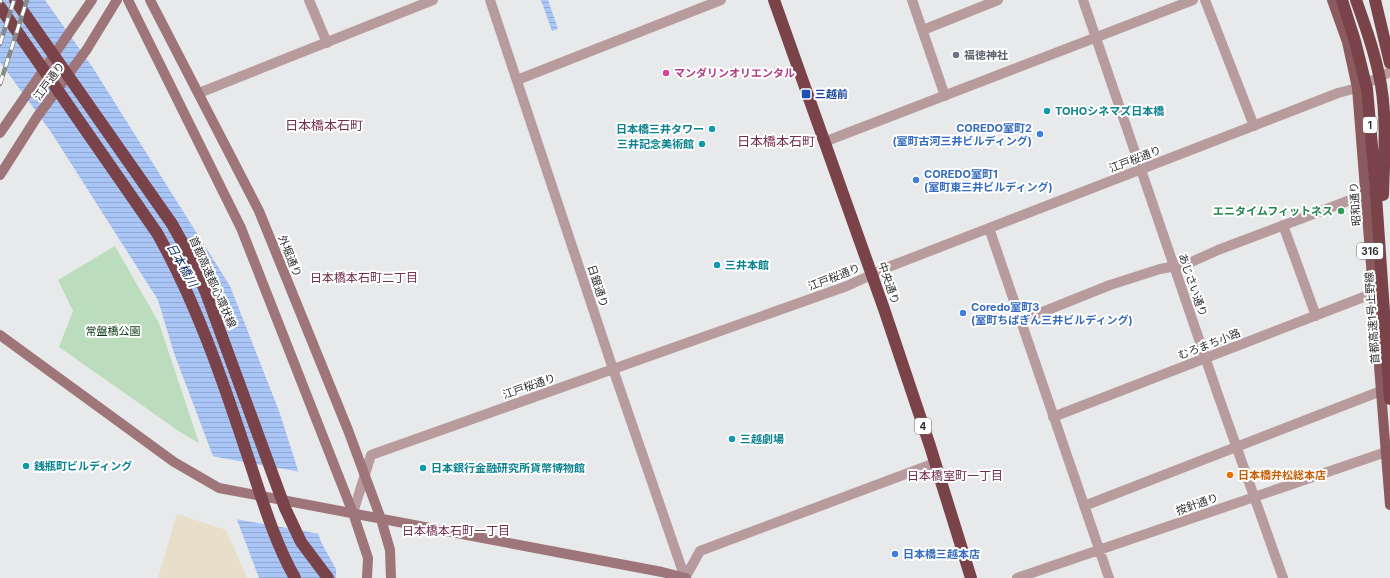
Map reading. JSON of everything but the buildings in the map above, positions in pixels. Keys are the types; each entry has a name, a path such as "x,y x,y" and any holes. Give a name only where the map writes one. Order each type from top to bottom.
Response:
{"highway":[{"name":"首都高速都心環状線","path":"15,0 159,203 175,230 206,293 285,508 301,542 328,578"},
{"name":"中央通り","path":"774,0 872,274 935,463 971,578"},
{"name":"首都高速1号上野線","path":"1342,0 1355,41 1367,89 1381,254 1390,399"},
{"path":"1356,0 1376,63 1383,105 1384,155 1381,254"},
{"path":"1375,0 1390,63"},
{"path":"0,7 157,232 176,266 191,299 224,386 273,529 295,578"}],"main road":[{"name":"江戸通り","path":"0,133 92,0"},
{"name":"江戸通り","path":"0,175 37,117 87,49 117,0"},
{"path":"128,0 241,228 353,513 368,558 369,566 367,578"},
{"name":"外堀通り","path":"150,0 259,211 365,474 390,550 391,578"},
{"name":"昭和通り","path":"1332,0 1347,42 1358,88 1390,505"},
{"path":"0,335 174,462 219,488 316,505 380,519 686,578"}],"street":[{"path":"309,0 327,43"},
{"path":"199,93 433,0"},
{"name":"日銀通り","path":"490,0 518,80 613,369 686,578"},
{"path":"518,80 721,0"},
{"path":"912,0 945,96"},
{"path":"922,30 998,0"},
{"name":"あじさい通り","path":"1083,0 1236,447 1283,578"},
{"path":"824,142 1193,0"},
{"path":"1205,0 1254,126"},
{"name":"江戸桜通り","path":"353,513 371,455 847,286 872,274 989,228 1338,93 1358,88 1390,72"},
{"path":"1020,321 1110,285 1174,266 1186,264 1366,194"},
{"path":"1283,225 1316,316"},
{"path":"989,228 1109,578"},
{"name":"むろまち小路","path":"1053,417 1374,293"},
{"path":"1084,506 1381,391"},
{"name":"按針通り","path":"1017,578 1386,452"},
{"path":"686,578 700,551 935,463"}],"shaded area":[{"path":"177,514 226,530 247,578 158,578"}],"green space":[{"name":"常盤橋公園","path":"115,246 159,323 199,443 180,432 59,347 73,311 58,280"}],"water":[{"name":"日本橋川","path":"0,0 45,0 93,68 230,286 279,411 321,542 336,569 336,578 259,578 174,353 158,300 51,132 0,62"},
{"path":"541,0 548,0 558,29 552,31"}],"pier":[{"path":"211,456 301,472 320,534 235,519"}],"railway":[{"path":"0,44 14,0"},
{"path":"0,84 27,0"}],"place":[{"name":"福徳神社","path":"956,55"},
{"name":"マンダリンオリエンタル","path":"666,73"},
{"name":"三越前","path":"806,94"},
{"name":"TOHOシネマズ日本橋","path":"1047,111"},
{"name":"日本橋三井タワー","path":"712,129"},
{"name":"COREDO室町2 (室町古河三井ビルディング)","path":"1040,134"},
{"name":"三井記念美術館","path":"702,144"},
{"name":"COREDO室町1 (室町東三井ビルディング)","path":"916,180"},
{"name":"エニタイムフィットネス","path":"1341,211"},
{"name":"三井本館","path":"717,265"},
{"name":"Coredo室町3 (室町ちばぎん三井ビルディング)","path":"963,313"},
{"name":"三越劇場","path":"732,439"},
{"name":"銭瓶町ビルディング","path":"26,466"},
{"name":"日本銀行金融研究所貨幣博物館","path":"423,468"},
{"name":"日本橋弁松総本店","path":"1230,475"},
{"name":"日本橋三越本店","path":"895,554"}],"district":[{"name":"日本橋本石町","path":"324,125"},
{"name":"日本橋本石町","path":"776,141"},
{"name":"日本橋本石町二丁目","path":"364,278"},
{"name":"日本橋室町一丁目","path":"955,476"},
{"name":"日本橋本石町一丁目","path":"456,531"}]}
